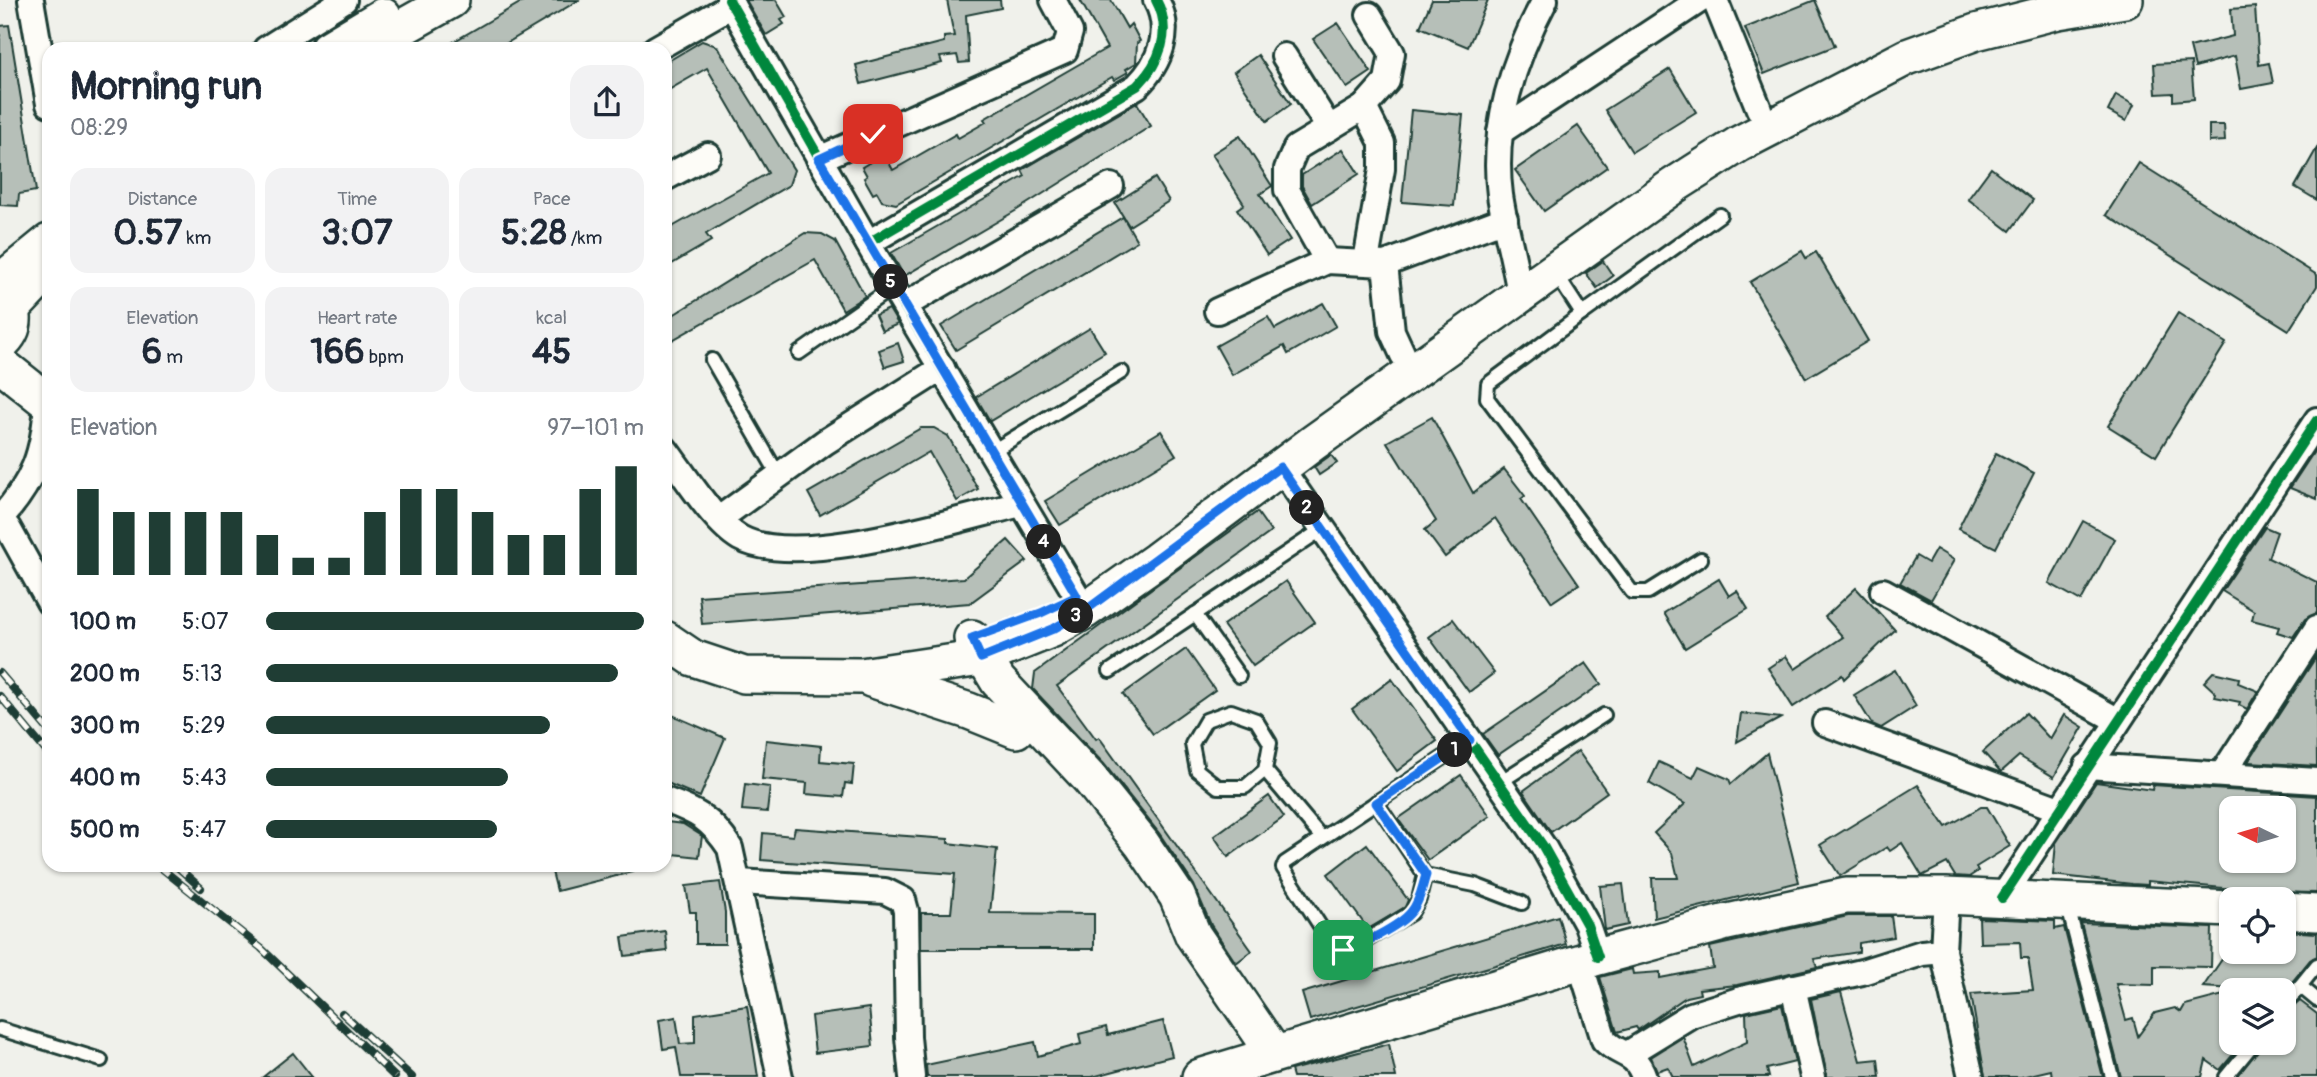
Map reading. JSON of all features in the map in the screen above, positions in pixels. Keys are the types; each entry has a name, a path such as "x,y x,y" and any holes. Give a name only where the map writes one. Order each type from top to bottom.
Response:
{"main road":[{"path":"340,42 410,0"},
{"path":"376,42 451,0"},
{"path":"672,620 684,629 717,645 749,654 802,659 968,650 1020,643 1086,610 1280,467 1662,168 1759,109 1901,39 1972,13 2047,4 2125,0"},
{"path":"672,644 693,658 744,675 861,676 968,650 1077,596 1171,530 1403,355 1518,283 1554,270 1673,186 1795,113 1907,57 2047,4"},
{"path":"3,321 42,254"},
{"path":"3,321 42,278"},
{"path":"3,321 42,384"},
{"path":"1016,714 1020,643"},
{"path":"968,650 983,694 1016,714 1163,909 1193,935 1256,1065"},
{"path":"861,676 934,699 1016,714"},
{"path":"1200,1077 1256,1065 1589,960 1723,923 1846,896 1946,896 2219,908"},
{"path":"2296,912 2317,913"}],"street":[{"path":"31,0 42,64"},
{"path":"277,42 344,0"},
{"path":"819,159 1065,50 1070,32 1053,0"},
{"path":"868,243 1137,86 1155,68 1164,43 1161,9 1156,0"},
{"path":"1518,283 1500,194 1500,132 1513,72 1545,0"},
{"path":"1500,132 1700,0"},
{"path":"1715,0 1759,109"},
{"path":"666,42 730,3 899,296 1077,596"},
{"path":"1327,261 1287,190 1287,170 1296,148 1364,107 1387,81 1392,53 1369,15"},
{"path":"1284,56 1328,128"},
{"path":"1364,107 1382,144 1376,262 1392,331 1403,355"},
{"path":"672,174 708,155"},
{"path":"899,296 1111,186"},
{"path":"1217,311 1327,261 1376,262 1505,219"},
{"path":"719,519 779,475 942,368"},
{"path":"2002,898 2317,420"},
{"path":"22,495 37,466 42,445"},
{"path":"672,458 719,519 740,538 781,549 817,548 1021,504"},
{"path":"1280,467 1321,530 1500,782 1564,881 1587,925 1589,960 1604,1040 1609,1046 1629,1053 1638,1063 1644,1077"},
{"path":"42,482 22,495 0,519 42,589"},
{"path":"1883,592 2117,720"},
{"path":"2222,773 2317,628"},
{"path":"1825,723 2059,809"},
{"path":"2087,766 2317,780"},
{"path":"672,803 697,812 715,825 730,848 780,1077"},
{"path":"739,882 885,891 903,900 906,911 908,1037 912,1077"},
{"path":"1946,896 1943,951 1971,1077"},
{"path":"1629,1053 1691,1014 1862,972 1922,953 1943,951"},
{"path":"1793,987 1814,1077"}],"lane":[{"path":"1701,559 1647,592 1632,592 1487,398 1488,384 1501,371 1720,215"},
{"path":"1554,270 1583,314"},
{"path":"799,353 899,296"},
{"path":"712,360 779,475"},
{"path":"991,452 1122,372"},
{"path":"1110,671 1321,530"},
{"path":"1195,614 1239,676"},
{"path":"1231,711 1256,720 1270,743 1265,770 1245,787 1218,787 1197,770 1192,744 1206,720 1231,711"},
{"path":"1500,782 1604,715"},
{"path":"1426,875 1419,899 1411,913 1355,947 1343,950 1333,946 1283,868 1285,863 1470,740"},
{"path":"1265,770 1322,838"},
{"path":"1376,803 1426,875 1475,885 1522,903"},
{"path":"2067,902 2112,1077"},
{"path":"2296,991 2317,965"},
{"path":"2300,986 2317,1000"},
{"path":"0,1029 101,1060"},
{"path":"2226,1077 2243,1055"}],"building":[{"path":"525,0 579,0 509,42 453,42"},
{"path":"746,0 776,0 786,17 781,20 784,24 766,35"},
{"path":"947,0 1000,0 1001,8 966,15 969,62 959,63 957,55 940,57 942,63 861,84 856,65 944,42 944,37 954,36"},
{"path":"1080,0 1111,0 1127,28 1131,24 1140,41 1137,43 1136,63 1126,69 1128,72 1114,80 1112,77 896,204 882,201 877,192 873,194 864,178 867,176 862,167 884,154 893,170 956,134 958,138 986,122 984,119 1107,48"},
{"path":"1432,0 1488,0 1468,47 1420,27"},
{"path":"1815,0 1835,46 1764,74 1745,28"},
{"path":"2255,7 2259,65 2269,63 2273,83 2241,89 2235,56 2195,67 2190,47 2233,36 2231,9"},
{"path":"1338,23 1371,72 1347,88 1313,39"},
{"path":"9,25 36,191 19,194 18,206 0,205 0,26"},
{"path":"702,41 717,46 794,170 789,185 706,234 711,241 672,264 672,227 768,173 707,68 672,88 672,59"},
{"path":"1258,55 1291,104 1267,121 1234,72"},
{"path":"2191,62 2194,99 2173,101 2173,93 2156,94 2154,64"},
{"path":"1670,69 1696,112 1632,152 1605,110"},
{"path":"2116,95 2134,105 2126,121 2108,111"},
{"path":"1137,103 1151,126 1017,210 904,276 891,253 1025,176 1022,170"},
{"path":"1411,110 1463,115 1454,206 1402,202"},
{"path":"2209,125 2224,125 2225,141 2209,142"},
{"path":"1578,126 1607,167 1544,211 1515,170"},
{"path":"1240,136 1272,186 1260,194 1290,240 1267,255 1237,209 1244,204 1212,154"},
{"path":"2317,148 2317,200 2295,187"},
{"path":"1343,149 1359,174 1312,204 1302,186 1302,175"},
{"path":"2139,163 2317,275 2317,286 2289,330 2106,215"},
{"path":"1991,168 2033,200 2010,231 1968,199"},
{"path":"1155,178 1169,201 1129,226 1115,203"},
{"path":"1123,217 1137,241 956,350 941,326"},
{"path":"805,233 822,234 835,241 865,296 843,310 815,260 672,340 672,316"},
{"path":"1802,251 1806,258 1816,252 1868,341 1806,378 1750,282"},
{"path":"1603,261 1613,276 1597,288 1586,273"},
{"path":"1323,303 1336,326 1288,354 1284,346 1232,375 1216,346 1268,317 1275,329"},
{"path":"889,309 898,324 882,331 875,315"},
{"path":"2178,313 2226,343 2156,456 2108,426"},
{"path":"1090,328 1105,352 990,421 976,397"},
{"path":"898,343 904,361 885,367 879,350"},
{"path":"1432,417 1473,493 1504,469 1525,496 1521,499 1579,584 1552,602 1495,518 1445,557 1425,530 1436,521 1387,442"},
{"path":"921,428 934,428 948,436 978,489 957,501 929,452 820,515 808,493"},
{"path":"1161,431 1176,455 1060,525 1045,501"},
{"path":"2317,447 2317,499 2290,488"},
{"path":"1996,453 2034,473 1996,548 1958,529"},
{"path":"1331,455 1337,463 1319,475 1314,467"},
{"path":"1257,512 1271,532 1057,686 1096,739 1099,737 1252,951 1236,963 1211,925 1194,885 1159,833 1104,764 1033,689 1035,673"},
{"path":"2083,521 2115,539 2081,601 2049,583"},
{"path":"2265,527 2277,532 2268,558 2317,582 2317,613 2305,619 2293,637 2277,632 2279,627 2252,620 2254,611 2222,591"},
{"path":"1008,540 1027,561 970,603 702,624 699,596 964,578"},
{"path":"1936,549 1954,560 1931,600 1900,583 1916,556 1928,563"},
{"path":"1719,579 1729,596 1737,591 1748,609 1685,648 1664,613"},
{"path":"1286,581 1315,622 1253,666 1223,625"},
{"path":"1856,588 1895,630 1844,679 1842,675 1793,707 1768,668 1786,656 1795,669 1843,637 1825,617"},
{"path":"1453,619 1494,673 1469,692 1429,637"},
{"path":"1186,649 1215,690 1153,734 1123,694"},
{"path":"2316,657 2317,766 2248,762"},
{"path":"1586,663 1601,684 1498,755 1483,734"},
{"path":"1895,670 1916,706 1881,728 1872,724 1854,695"},
{"path":"2213,672 2239,678 2238,683 2258,691 2247,709 2239,705 2240,702 2215,697 2216,693 2204,682"},
{"path":"1392,679 1437,741 1397,771 1352,709"},
{"path":"1741,713 1781,718 1737,742"},
{"path":"2026,713 2050,739 2064,715 2083,727 2054,777 2019,756 2001,772 1983,752"},
{"path":"672,715 725,738 700,797 672,785"},
{"path":"766,740 821,746 820,761 854,764 852,784 845,783 843,797 806,794 807,783 762,779"},
{"path":"1578,751 1607,792 1551,832 1523,791"},
{"path":"1767,753 1799,882 1654,918 1652,878 1678,878 1672,853 1654,833 1685,804 1649,783 1659,762 1693,778 1699,766 1729,779 1731,784"},
{"path":"1461,775 1490,816 1428,860 1398,819"},
{"path":"2096,782 2152,790 2153,785 2317,796 2317,893 2296,893 2296,887 2219,888 2148,881 2148,885 2053,875 2056,843"},
{"path":"745,784 770,787 767,812 742,810"},
{"path":"1918,785 1946,827 1981,807 1987,807 2010,846 1976,867 1978,871 1969,877 1955,876 1947,863 1922,876 1902,843 1890,851 1887,847 1840,876 1820,845"},
{"path":"1269,796 1284,817 1228,857 1214,836"},
{"path":"672,823 683,824 702,836 699,857 672,854"},
{"path":"795,828 948,839 948,843 997,849 990,913 1094,914 1094,949 921,949 921,913 951,913 955,874 761,860 763,833 793,836"},
{"path":"1367,844 1408,900 1405,907 1368,929 1328,874"},
{"path":"552,872 632,872 557,891"},
{"path":"720,882 725,912 725,944 696,944 696,912 690,912 686,886"},
{"path":"1623,884 1628,925 1605,930 1600,886"},
{"path":"1558,916 1566,944 1310,1020 1302,993"},
{"path":"1848,916 1891,916 1894,937 1859,943 1859,952 1814,959 1817,967 1737,985 1699,989 1700,994 1686,997 1638,1030 1636,1027 1617,1032 1600,977 1632,969 1633,974 1660,972 1660,978 1713,968 1710,947"},
{"path":"1979,918 2055,921 2055,929 2064,927 2103,1077 2052,1077 2051,1070 2021,1077 1985,1077 1971,994 2033,990 2028,958 2021,958 2020,942 1980,943"},
{"path":"2081,923 2212,928 2211,967 2154,966 2154,985 2116,984 2126,1020 2133,1018 2138,1036 2155,1013 2175,1008 2181,1012 2185,1005 2219,996 2219,1055 2233,1055 2220,1070 2206,1060 2202,1077 2121,1077"},
{"path":"665,931 667,951 625,956 622,937"},
{"path":"2296,932 2317,933 2317,956 2310,960 2295,978 2219,978 2219,988 2203,987 2219,964 2296,964"},
{"path":"1841,992 1860,1061 1878,1059 1880,1077 1827,1077 1811,999"},
{"path":"2300,1001 2317,1014 2317,1077 2237,1077 2254,1055 2296,1055 2296,1004"},
{"path":"1782,1005 1795,1062 1767,1069 1769,1077 1673,1077 1668,1067 1657,1071 1651,1057 1683,1037 1694,1067 1747,1042 1746,1013"},
{"path":"747,1006 758,1077 681,1077 676,1047 663,1049 659,1020 676,1017 680,1044 695,1043 695,1014"},
{"path":"869,1008 873,1046 815,1053 811,1016"},
{"path":"1163,1021 1172,1056 1092,1077 927,1077 926,1065 1035,1042 1038,1056 1081,1044 1079,1034 1106,1027 1108,1035"},
{"path":"1389,1044 1396,1077 1293,1077 1291,1070"},
{"path":"293,1053 312,1077 263,1077"}],"railway":[{"path":"0,673 42,723"},
{"path":"0,696 42,747"},
{"path":"166,872 261,948 395,1077"},
{"path":"183,872 201,888"},
{"path":"342,1013 412,1077"}],"cycle path":[{"path":"729,0 893,287 1077,596"},
{"path":"868,243 1137,86 1152,67 1162,46 1163,23 1156,0"},
{"path":"2002,898 2317,420"},
{"path":"1280,467 1543,846 1587,925 1598,957"}],"route":[{"path":"873,134 819,159 1077,596 1041,613 972,638 981,658 1053,629 1086,610 1280,467 1321,530 1470,740 1376,803 1426,875 1419,899 1411,913 1355,947 1343,950"}]}
